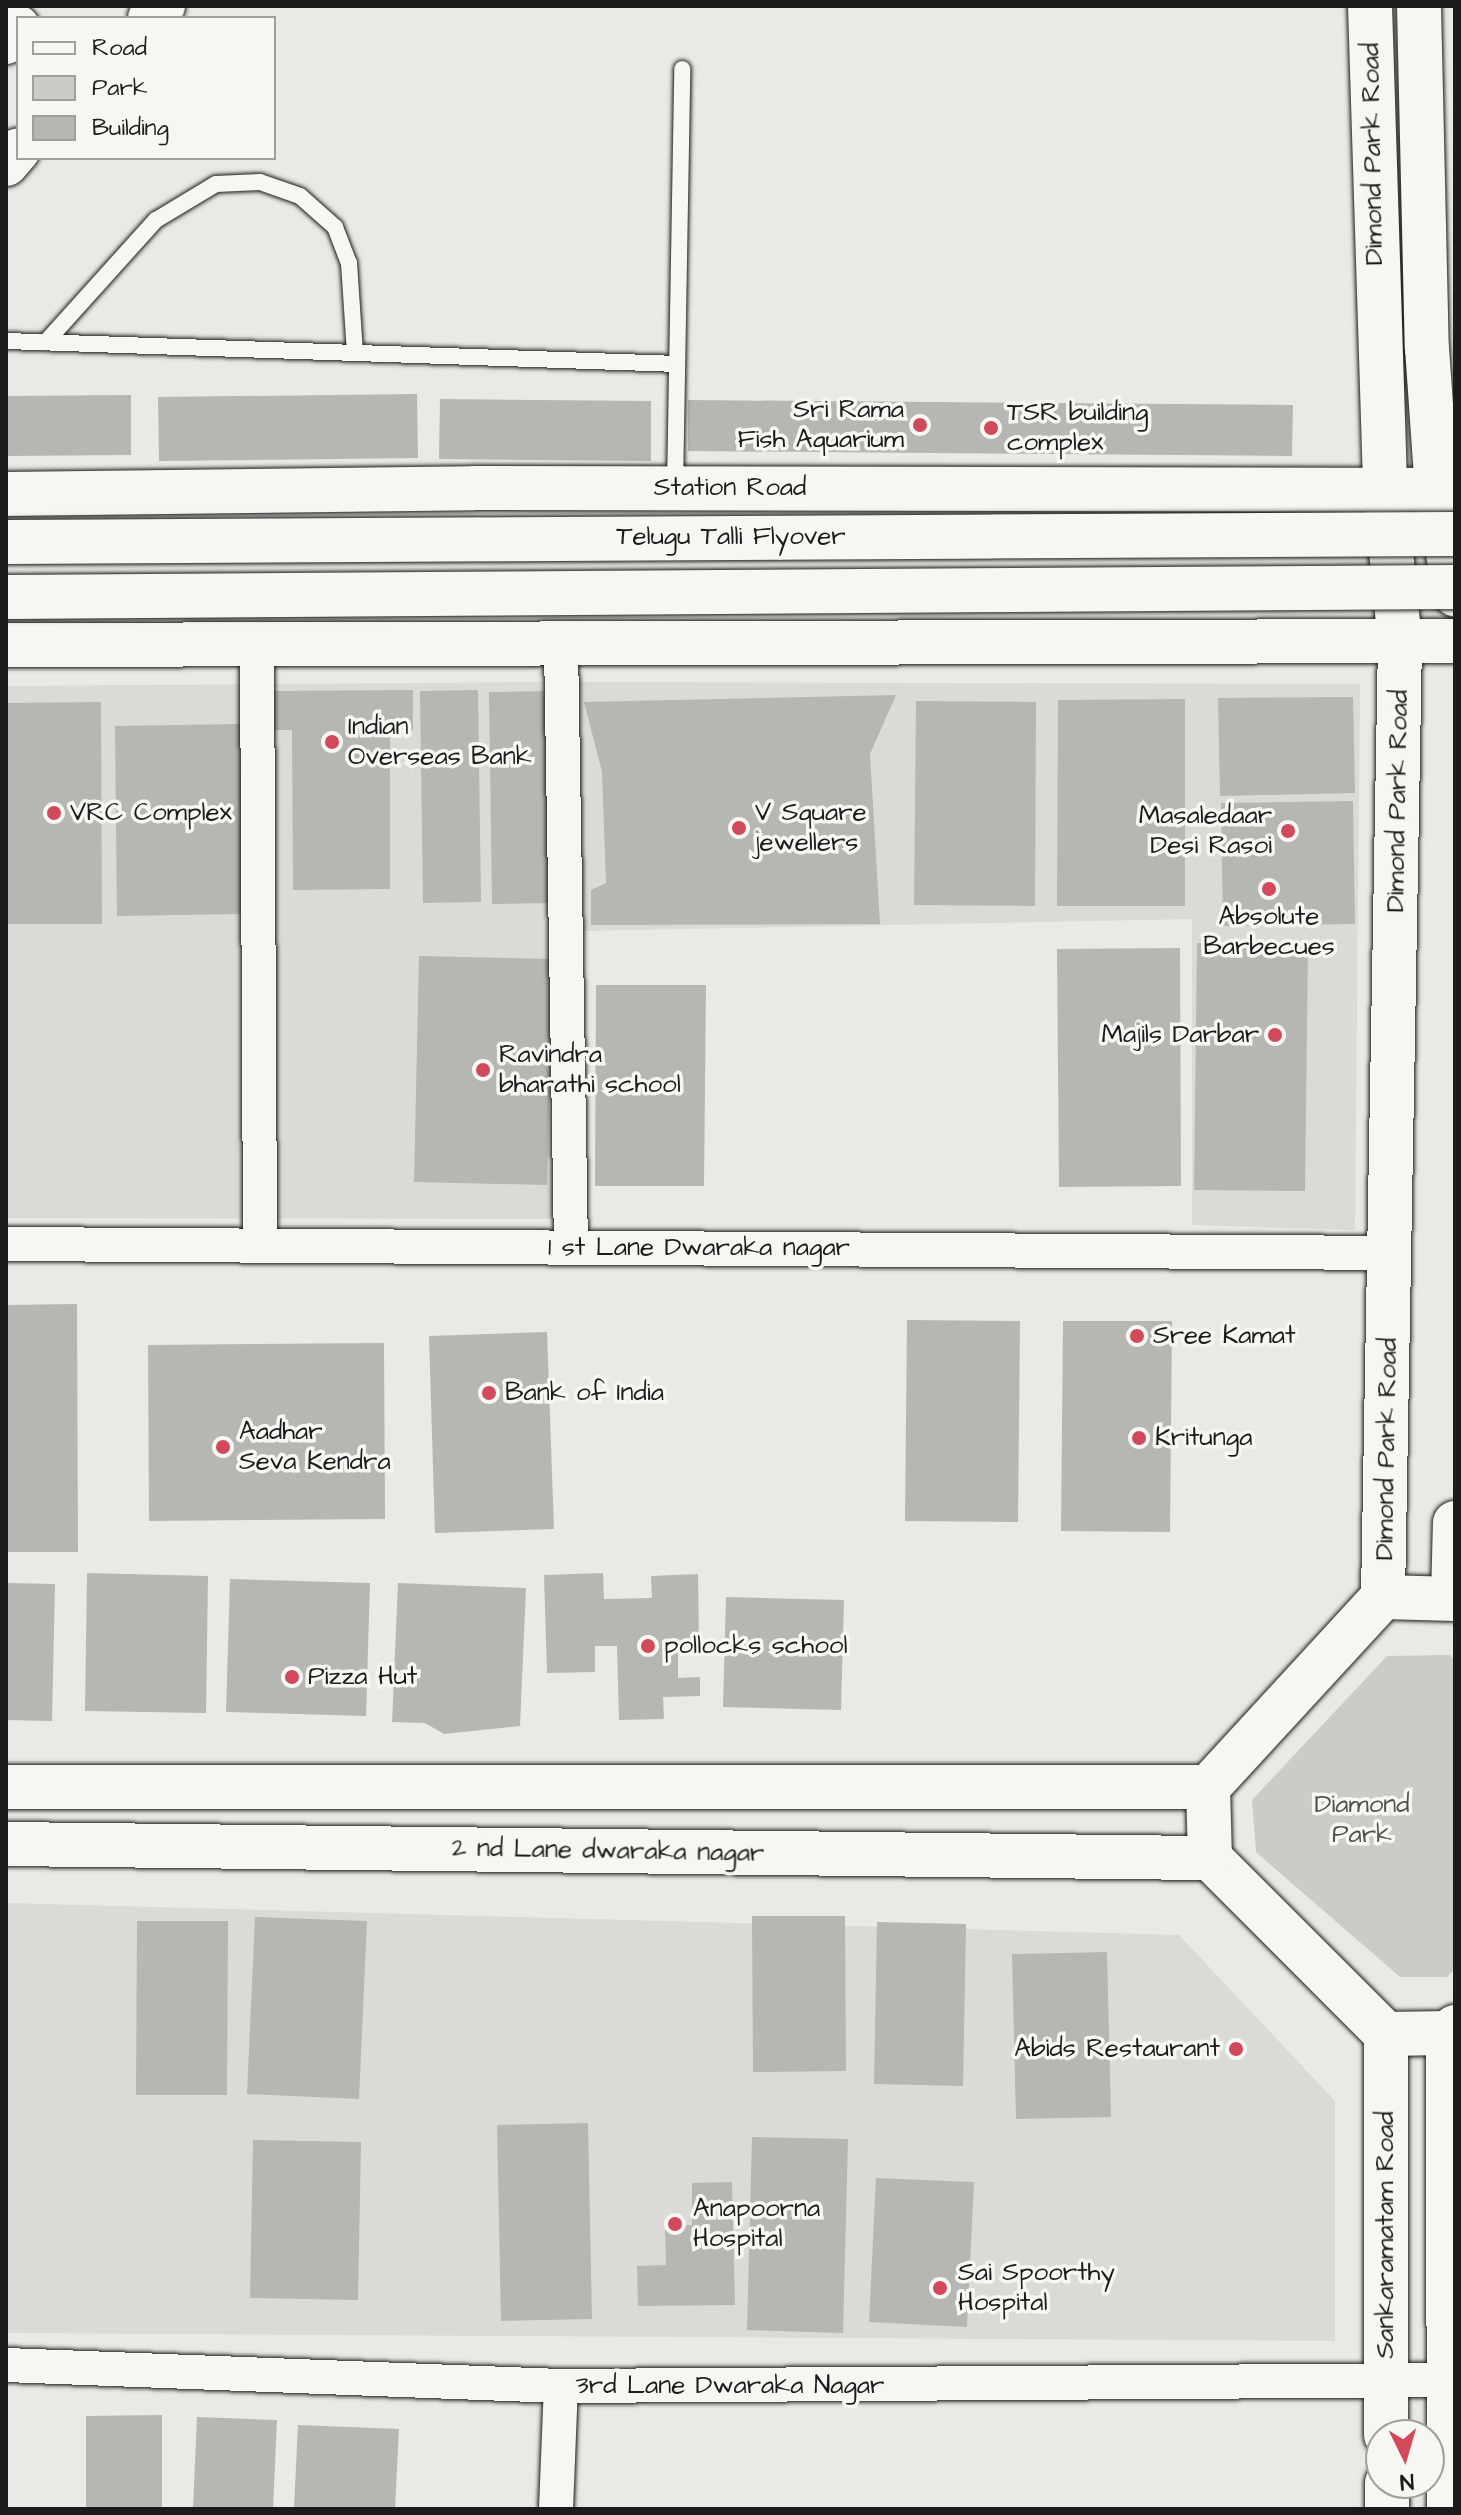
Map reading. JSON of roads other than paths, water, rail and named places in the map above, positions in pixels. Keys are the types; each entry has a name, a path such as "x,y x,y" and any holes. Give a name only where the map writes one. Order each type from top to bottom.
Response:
{"main road":[{"name":"Dimond Park Road","path":"1208,1787 1383,1597 1392,1253 1400,642 1385,490 1370,6"},
{"name":"Dimond Park Road","path":"1419,6 1446,490 1455,594"},
{"name":"Station Road","path":"6,494 675,488 1446,490"},
{"name":"Telugu Talli Flyover","path":"6,542 1455,534"},
{"name":"Telugu Talli Flyover","path":"6,597 1455,587"},
{"path":"6,645 257,647 1455,641"},
{"name":"Dimond Park Road","path":"1383,1597 1454,1598 1455,1523"},
{"path":"6,1787 1208,1787 1210,1858 1386,2034 1452,2030 1449,2509"},
{"name":"2 nd Lane dwaraka nagar","path":"6,1844 1210,1858"},
{"name":"Sankaramatam Road","path":"1386,2034 1386,2419"}],"street":[{"path":"561,645 571,1248"},
{"path":"257,647 260,1246"},
{"name":"1 st Lane Dwaraka nagar","path":"6,1244 1392,1253"},
{"name":"3rd Lane Dwaraka Nagar","path":"6,2365 561,2386 1452,2380"},
{"path":"556,2509 561,2386"}],"lane":[{"path":"675,488 682,69"},
{"path":"46,342 156,220 216,184 260,182 300,196 335,227 349,263 355,353"},
{"path":"6,341 677,364"}],"place":[{"name":"Sri Rama Fish Aquarium","path":"920,425"},
{"name":"TSR building complex","path":"991,428"},
{"name":"Indian Overseas Bank","path":"332,742"},
{"name":"VRC Complex","path":"54,813"},
{"name":"V Square jewellers","path":"739,828"},
{"name":"Masaledaar Desi Rasoi","path":"1288,831"},
{"name":"Absolute Barbecues","path":"1269,889"},
{"name":"Majils Darbar","path":"1275,1035"},
{"name":"Ravindra bharathi school","path":"483,1070"},
{"name":"Sree Kamat","path":"1137,1336"},
{"name":"Bank of India","path":"489,1393"},
{"name":"Kritunga","path":"1139,1438"},
{"name":"Aadhar Seva Kendra","path":"223,1447"},
{"name":"pollocks school","path":"648,1646"},
{"name":"Pizza Hut","path":"292,1677"},
{"name":"Abids Restaurant","path":"1236,2049"},
{"name":"Anapoorna Hospital","path":"675,2224"},
{"name":"Sai Spoorthy Hospital","path":"940,2288"}],"park label":[{"name":"Diamond Park","path":"1362,1820"}]}
